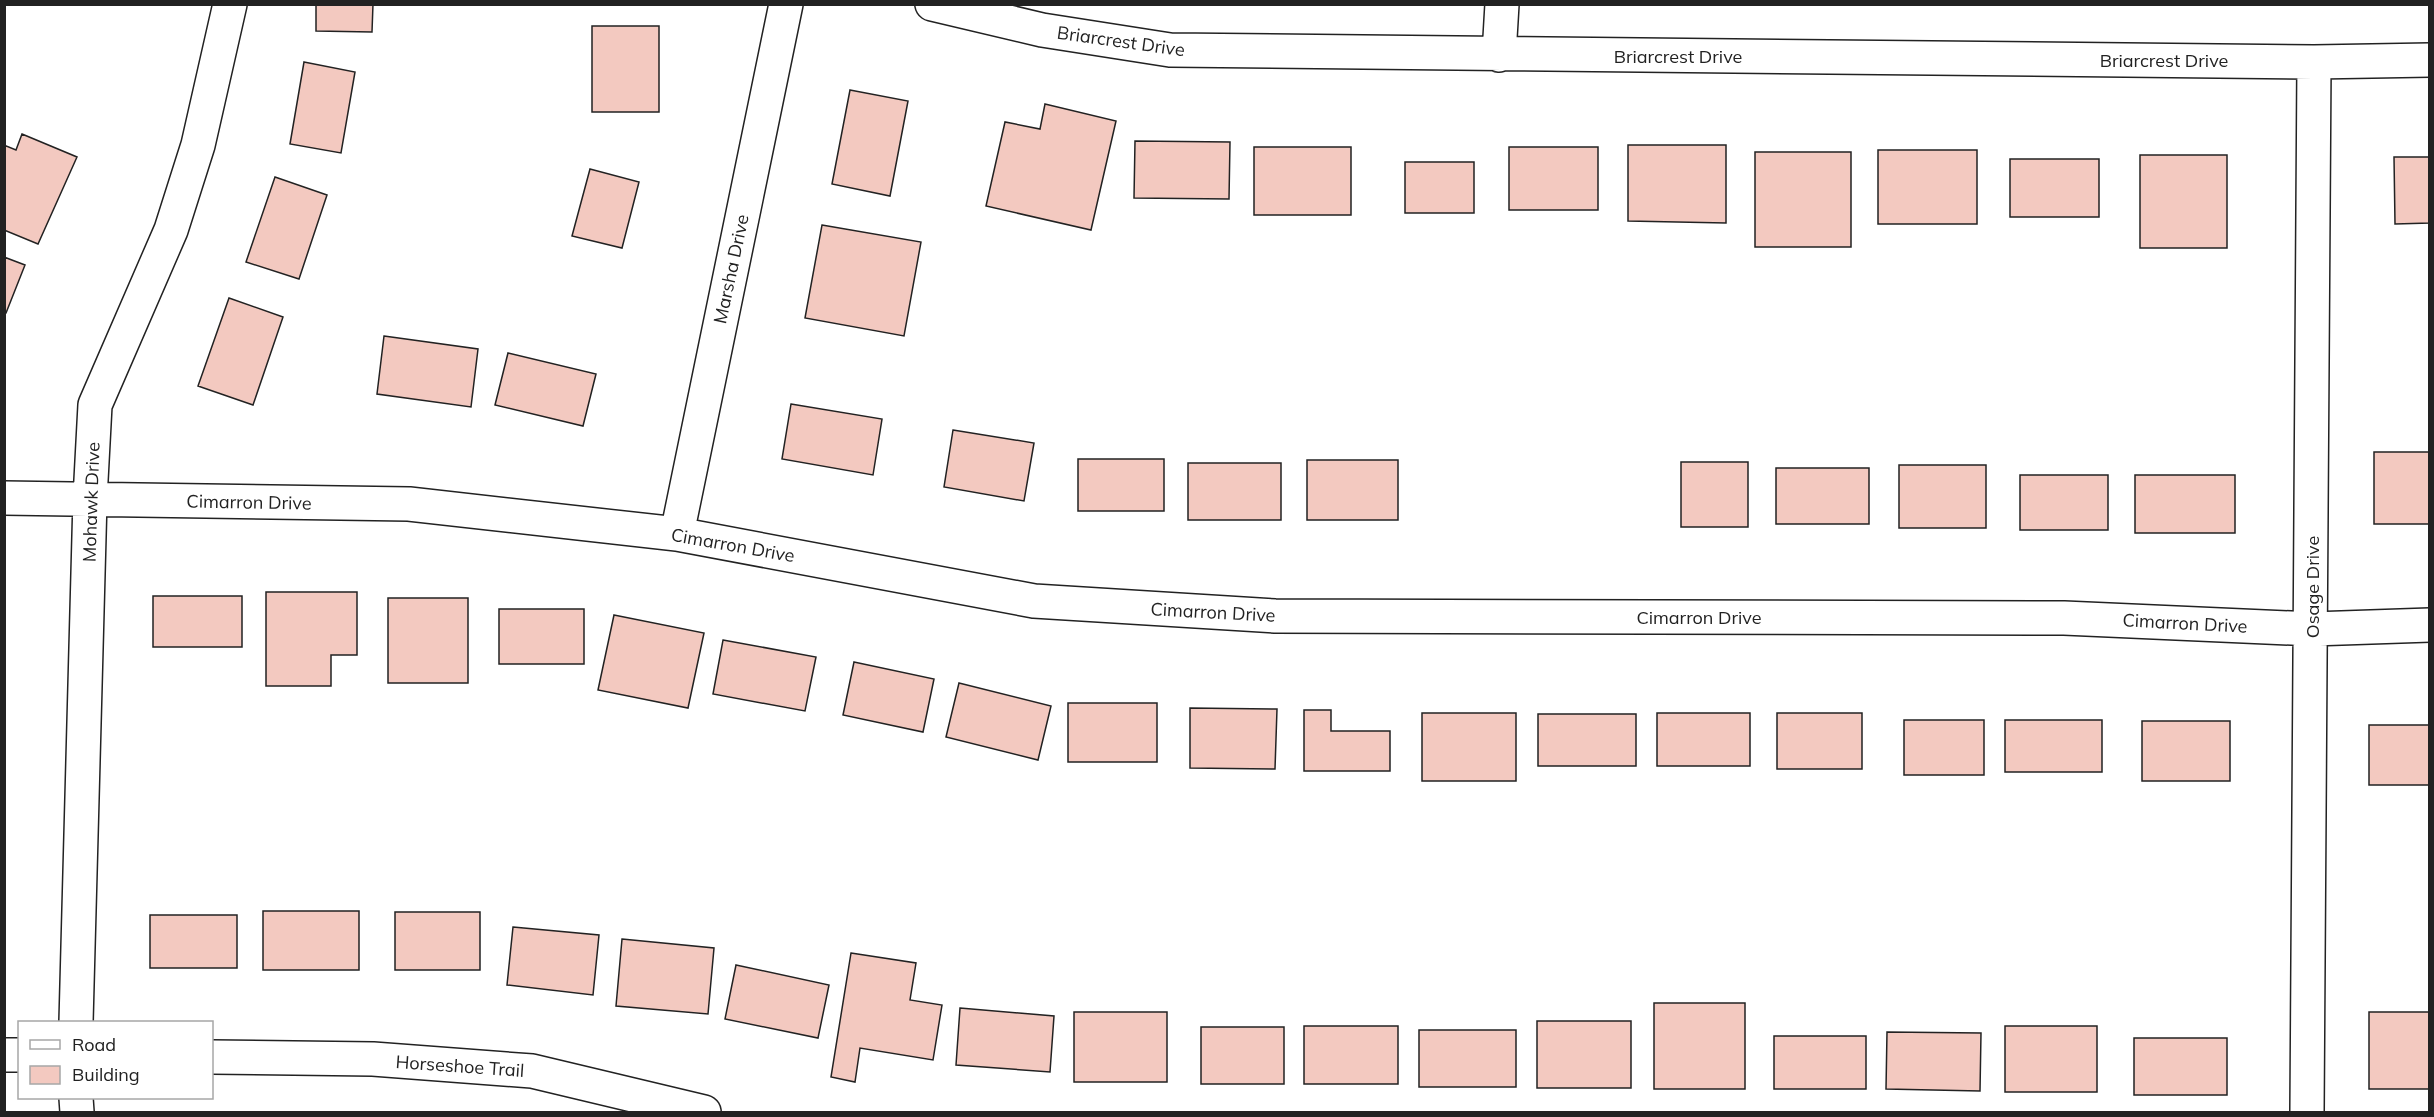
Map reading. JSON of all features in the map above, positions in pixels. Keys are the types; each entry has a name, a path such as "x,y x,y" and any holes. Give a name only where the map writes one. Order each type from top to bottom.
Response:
{"street":[{"name":"Mohawk Drive","path":"76,1021 90,500 95,405 171,230 198,145 230,4"},
{"name":"Marsha Drive","path":"677,534 786,4"},
{"name":"Briarcrest Drive","path":"932,4 1042,30 1170,50 2314,62 2430,60"},
{"path":"1499,55 1502,4"},
{"name":"Osage Drive","path":"2307,1113 2314,62"},
{"name":"Cimarron Drive","path":"4,498 409,504 677,534 1034,601 1275,616 2064,618 2312,629 2430,625"},
{"name":"Horseshoe Trail","path":"213,1057 373,1059 532,1071 704,1113"}],"building":[{"path":"316,4 373,4 372,32 316,31"},
{"path":"592,26 659,26 659,112 592,112"},
{"path":"304,62 355,72 341,153 290,144"},
{"path":"850,90 908,101 890,196 832,184"},
{"path":"1045,104 1116,121 1091,230 986,206 1005,122 1040,129"},
{"path":"22,134 77,157 38,244 4,230 4,145 16,150"},
{"path":"1135,141 1230,142 1229,199 1134,198"},
{"path":"1628,145 1726,145 1726,223 1628,221"},
{"path":"1254,147 1351,147 1351,215 1254,215"},
{"path":"1509,147 1598,147 1598,210 1509,210"},
{"path":"1878,150 1977,150 1977,224 1878,224"},
{"path":"1755,152 1851,152 1851,247 1755,247"},
{"path":"2140,155 2227,155 2227,248 2140,248"},
{"path":"2394,157 2430,157 2430,223 2395,224"},
{"path":"2010,159 2099,159 2099,217 2010,217"},
{"path":"1405,162 1474,162 1474,213 1405,213"},
{"path":"590,169 639,182 622,248 572,236"},
{"path":"275,177 327,195 299,279 246,262"},
{"path":"822,225 921,242 904,336 805,318"},
{"path":"4,257 25,265 6,313 4,313"},
{"path":"229,298 283,317 253,405 198,386"},
{"path":"384,336 478,349 471,407 377,394"},
{"path":"508,353 596,374 583,426 495,405"},
{"path":"791,404 882,419 873,475 782,459"},
{"path":"953,430 1034,443 1024,501 944,487"},
{"path":"2374,452 2430,452 2430,524 2374,524"},
{"path":"1078,459 1164,459 1164,511 1078,511"},
{"path":"1307,460 1398,460 1398,520 1307,520"},
{"path":"1681,462 1748,462 1748,527 1681,527"},
{"path":"1188,463 1281,463 1281,520 1188,520"},
{"path":"1899,465 1986,465 1986,528 1899,528"},
{"path":"1776,468 1869,468 1869,524 1776,524"},
{"path":"2020,475 2108,475 2108,530 2020,530"},
{"path":"2135,475 2235,475 2235,533 2135,533"},
{"path":"266,592 357,592 357,655 331,655 331,686 266,686"},
{"path":"153,596 242,596 242,647 153,647"},
{"path":"388,598 468,598 468,683 388,683"},
{"path":"499,609 584,609 584,664 499,664"},
{"path":"614,615 704,633 688,708 598,690"},
{"path":"723,640 816,657 805,711 713,694"},
{"path":"854,662 934,679 923,732 843,715"},
{"path":"959,683 1051,706 1038,760 946,737"},
{"path":"1068,703 1157,703 1157,762 1068,762"},
{"path":"1190,708 1277,709 1275,769 1190,768"},
{"path":"1304,710 1331,710 1331,731 1390,731 1390,771 1304,771"},
{"path":"1422,713 1516,713 1516,781 1422,781"},
{"path":"1657,713 1750,713 1750,766 1657,766"},
{"path":"1777,713 1862,713 1862,769 1777,769"},
{"path":"1538,714 1636,714 1636,766 1538,766"},
{"path":"1904,720 1984,720 1984,775 1904,775"},
{"path":"2005,720 2102,720 2102,772 2005,772"},
{"path":"2142,721 2230,721 2230,781 2142,781"},
{"path":"2369,725 2430,725 2430,785 2369,785"},
{"path":"263,911 359,911 359,970 263,970"},
{"path":"395,912 480,912 480,970 395,970"},
{"path":"150,915 237,915 237,968 150,968"},
{"path":"513,927 599,935 593,995 507,985"},
{"path":"622,939 714,948 708,1014 616,1006"},
{"path":"851,953 916,963 910,1000 942,1005 933,1060 860,1048 855,1082 831,1077"},
{"path":"736,965 829,985 818,1038 725,1019"},
{"path":"1654,1003 1745,1003 1745,1089 1654,1089"},
{"path":"960,1008 1054,1016 1050,1072 956,1065"},
{"path":"1074,1012 1167,1012 1167,1082 1074,1082"},
{"path":"2369,1012 2430,1012 2430,1089 2369,1089"},
{"path":"1537,1021 1631,1021 1631,1088 1537,1088"},
{"path":"1304,1026 1398,1026 1398,1084 1304,1084"},
{"path":"2005,1026 2097,1026 2097,1092 2005,1092"},
{"path":"1201,1027 1284,1027 1284,1084 1201,1084"},
{"path":"1419,1030 1516,1030 1516,1087 1419,1087"},
{"path":"1887,1032 1981,1033 1980,1091 1886,1089"},
{"path":"1774,1036 1866,1036 1866,1089 1774,1089"},
{"path":"2134,1038 2227,1038 2227,1095 2134,1095"}]}
